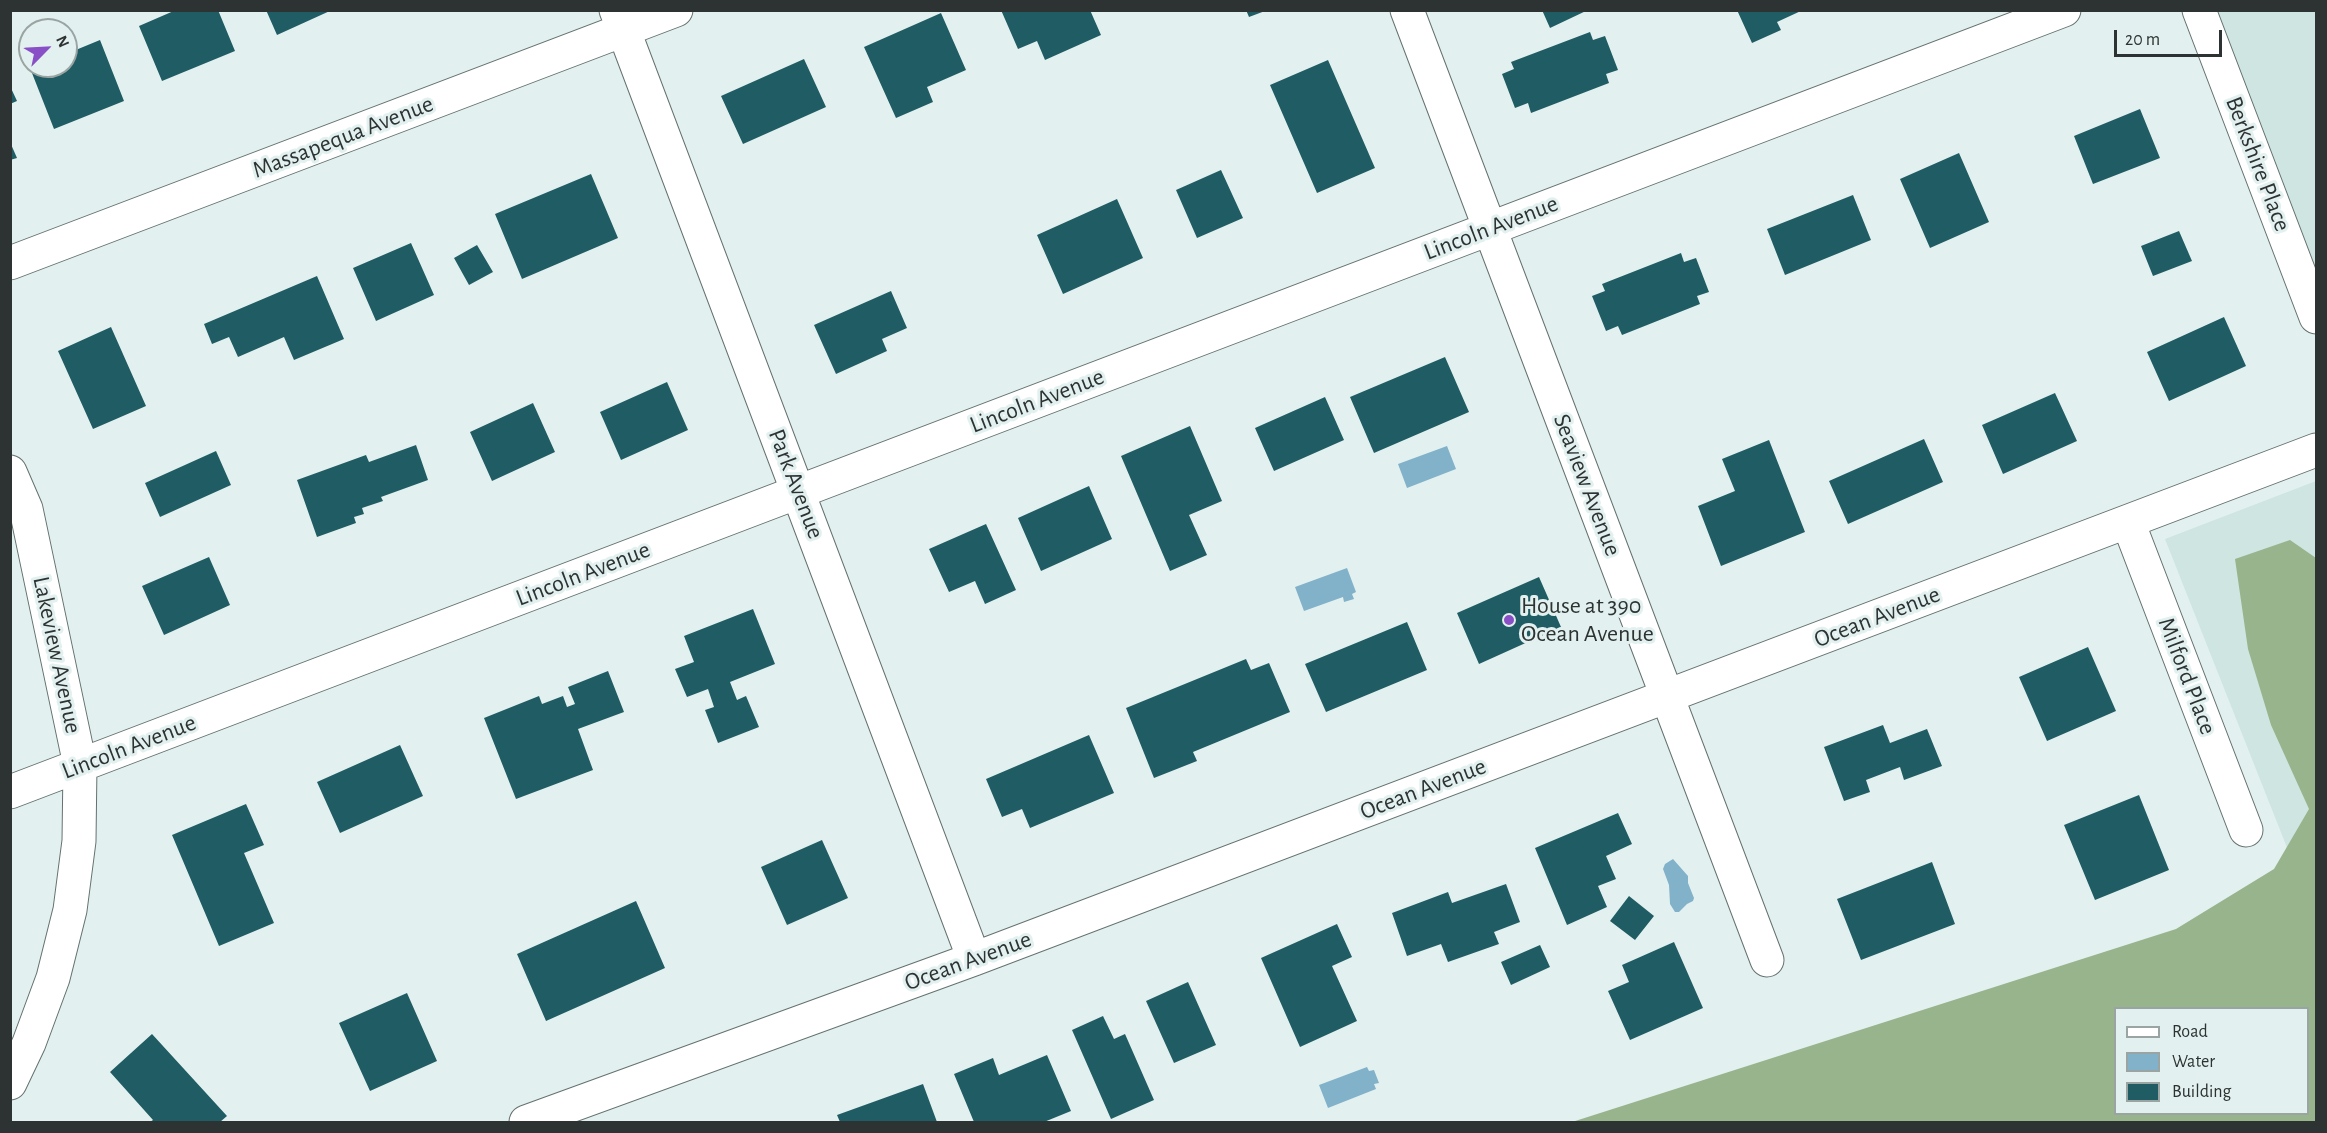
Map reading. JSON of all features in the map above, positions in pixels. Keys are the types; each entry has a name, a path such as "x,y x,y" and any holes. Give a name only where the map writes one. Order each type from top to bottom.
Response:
{"street":[{"name":"Massapequa Avenue","path":"10,263 620,20 676,10"},
{"name":"Seaview Avenue","path":"1407,10 1767,960"},
{"name":"Lincoln Avenue","path":"10,792 2064,10"},
{"name":"Berkshire Place","path":"2199,10 2316,317"},
{"name":"Park Avenue","path":"620,20 974,959"},
{"name":"Ocean Avenue","path":"526,1122 974,959 2316,450"},
{"name":"Lakeview Avenue","path":"10,472 26,509 81,765 80,841 70,910 53,978 29,1043 10,1083"},
{"name":"Milford Place","path":"2128,522 2246,830"}],"shaded area":[{"path":"2184,11 2316,11 2316,309"},
{"path":"2316,481 2316,876 2299,878 2165,539"}],"green space":[{"path":"2290,540 2316,558 2316,1122 1572,1122 2176,929 2274,869 2309,809 2271,725 2248,649 2235,559"}],"water":[{"path":"1447,446 1456,469 1407,488 1398,464"},
{"path":"1347,568 1356,592 1352,594 1354,599 1344,602 1343,597 1304,611 1295,587"},
{"path":"1673,859 1688,876 1688,883 1694,898 1679,912 1675,912 1670,904 1669,885 1663,869 1665,864"},
{"path":"1367,1067 1369,1071 1374,1070 1379,1083 1374,1084 1376,1089 1328,1108 1319,1085"}],"building":[{"path":"176,10 218,10 235,51 162,81 139,26"},
{"path":"266,10 332,10 277,35"},
{"path":"1001,10 1090,10 1101,35 1045,60 1037,41 1018,49"},
{"path":"1246,10 1264,10 1265,11 1249,17"},
{"path":"1542,10 1588,10 1550,28"},
{"path":"1737,10 1803,10 1777,22 1781,30 1752,43"},
{"path":"941,13 966,70 927,87 933,102 896,118 864,47"},
{"path":"1590,32 1593,40 1605,36 1618,70 1606,74 1609,83 1531,113 1528,103 1515,108 1502,74 1514,69 1511,62"},
{"path":"100,40 124,101 54,129 34,78 78,78 78,49"},
{"path":"804,59 826,107 743,144 721,96"},
{"path":"1328,60 1375,168 1317,193 1270,85"},
{"path":"10,86 17,101 10,104"},
{"path":"2140,109 2160,158 2093,184 2074,136"},
{"path":"10,142 17,158 10,160"},
{"path":"1959,153 1989,222 1930,248 1900,179"},
{"path":"1221,170 1243,218 1197,238 1176,190"},
{"path":"591,174 618,238 522,279 495,214"},
{"path":"1853,195 1871,240 1785,275 1767,229"},
{"path":"1117,199 1143,258 1063,294 1037,235"},
{"path":"2179,231 2192,261 2153,276 2141,246"},
{"path":"411,243 434,295 376,321 353,268"},
{"path":"477,245 493,272 469,285 454,258"},
{"path":"1681,253 1684,262 1696,258 1709,292 1697,296 1700,304 1622,335 1618,326 1606,331 1592,296 1605,291 1602,284"},
{"path":"317,276 344,339 294,360 284,337 238,357 229,337 212,344 204,324"},
{"path":"891,291 907,328 882,339 887,351 836,374 814,325"},
{"path":"2224,317 2246,366 2169,401 2147,352"},
{"path":"111,327 146,406 93,429 58,351"},
{"path":"1445,357 1469,412 1374,453 1350,397"},
{"path":"667,382 688,430 621,460 600,412"},
{"path":"2055,393 2077,441 2003,474 1982,425"},
{"path":"1325,397 1344,440 1274,471 1255,428"},
{"path":"533,403 555,452 492,481 470,432"},
{"path":"1190,426 1222,501 1189,515 1207,555 1170,571 1121,456"},
{"path":"1924,439 1943,482 1848,524 1829,481"},
{"path":"1769,440 1805,532 1721,566 1698,506 1735,491 1722,459"},
{"path":"416,445 428,480 381,497 383,501 362,508 364,514 354,517 356,523 317,537 297,480 366,455 369,462"},
{"path":"216,451 231,485 160,517 145,483"},
{"path":"1089,486 1112,539 1041,571 1018,518"},
{"path":"986,524 1016,590 985,604 975,581 949,592 929,549"},
{"path":"209,557 230,605 164,635 142,586"},
{"name":"House at 390 Ocean Avenue","path":"1539,577 1561,627 1479,664 1457,613"},
{"path":"753,609 775,664 730,682 737,700 746,696 759,727 718,743 705,710 714,707 708,689 687,697 675,669 694,662 684,636"},
{"path":"1407,622 1427,670 1326,712 1305,664"},
{"path":"2088,647 2116,711 2047,741 2019,677"},
{"path":"1246,659 1251,670 1269,663 1290,712 1193,752 1197,761 1154,778 1126,708"},
{"path":"608,671 624,712 578,729 593,770 516,799 484,718 539,696 542,704 563,696 567,707 575,704 568,687"},
{"path":"1883,725 1890,743 1927,729 1942,766 1904,780 1900,767 1866,780 1870,792 1844,801 1824,747"},
{"path":"1089,735 1114,793 1030,828 1022,809 1002,817 986,779"},
{"path":"400,745 423,796 340,833 317,782"},
{"path":"2139,795 2169,870 2095,900 2064,825"},
{"path":"246,804 264,845 244,853 274,923 219,946 172,835"},
{"path":"1618,813 1632,844 1606,856 1616,879 1598,886 1607,907 1567,925 1535,848"},
{"path":"822,840 848,898 787,925 761,867"},
{"path":"1932,862 1955,924 1861,960 1837,899"},
{"path":"1506,884 1520,922 1494,932 1499,944 1448,962 1441,944 1407,956 1392,913 1448,892 1452,903"},
{"path":"1629,896 1654,916 1635,940 1610,921"},
{"path":"636,901 665,968 546,1021 517,954"},
{"path":"1337,924 1352,957 1332,966 1357,1021 1300,1047 1261,958"},
{"path":"1674,942 1703,1008 1630,1040 1608,991 1629,982 1622,965"},
{"path":"1540,945 1550,967 1511,985 1501,962"},
{"path":"1188,982 1216,1045 1174,1063 1146,1001"},
{"path":"407,993 437,1061 370,1091 339,1023"},
{"path":"1103,1016 1114,1039 1125,1034 1154,1100 1111,1119 1072,1030"},
{"path":"152,1034 227,1116 220,1122 150,1122 153,1120 110,1072"},
{"path":"1047,1055 1071,1111 1044,1122 974,1122 954,1074 993,1058 999,1075"},
{"path":"923,1084 937,1122 840,1122 837,1115"}],"place":[{"name":"House at 390 Ocean Avenue","path":"1509,620"}]}
